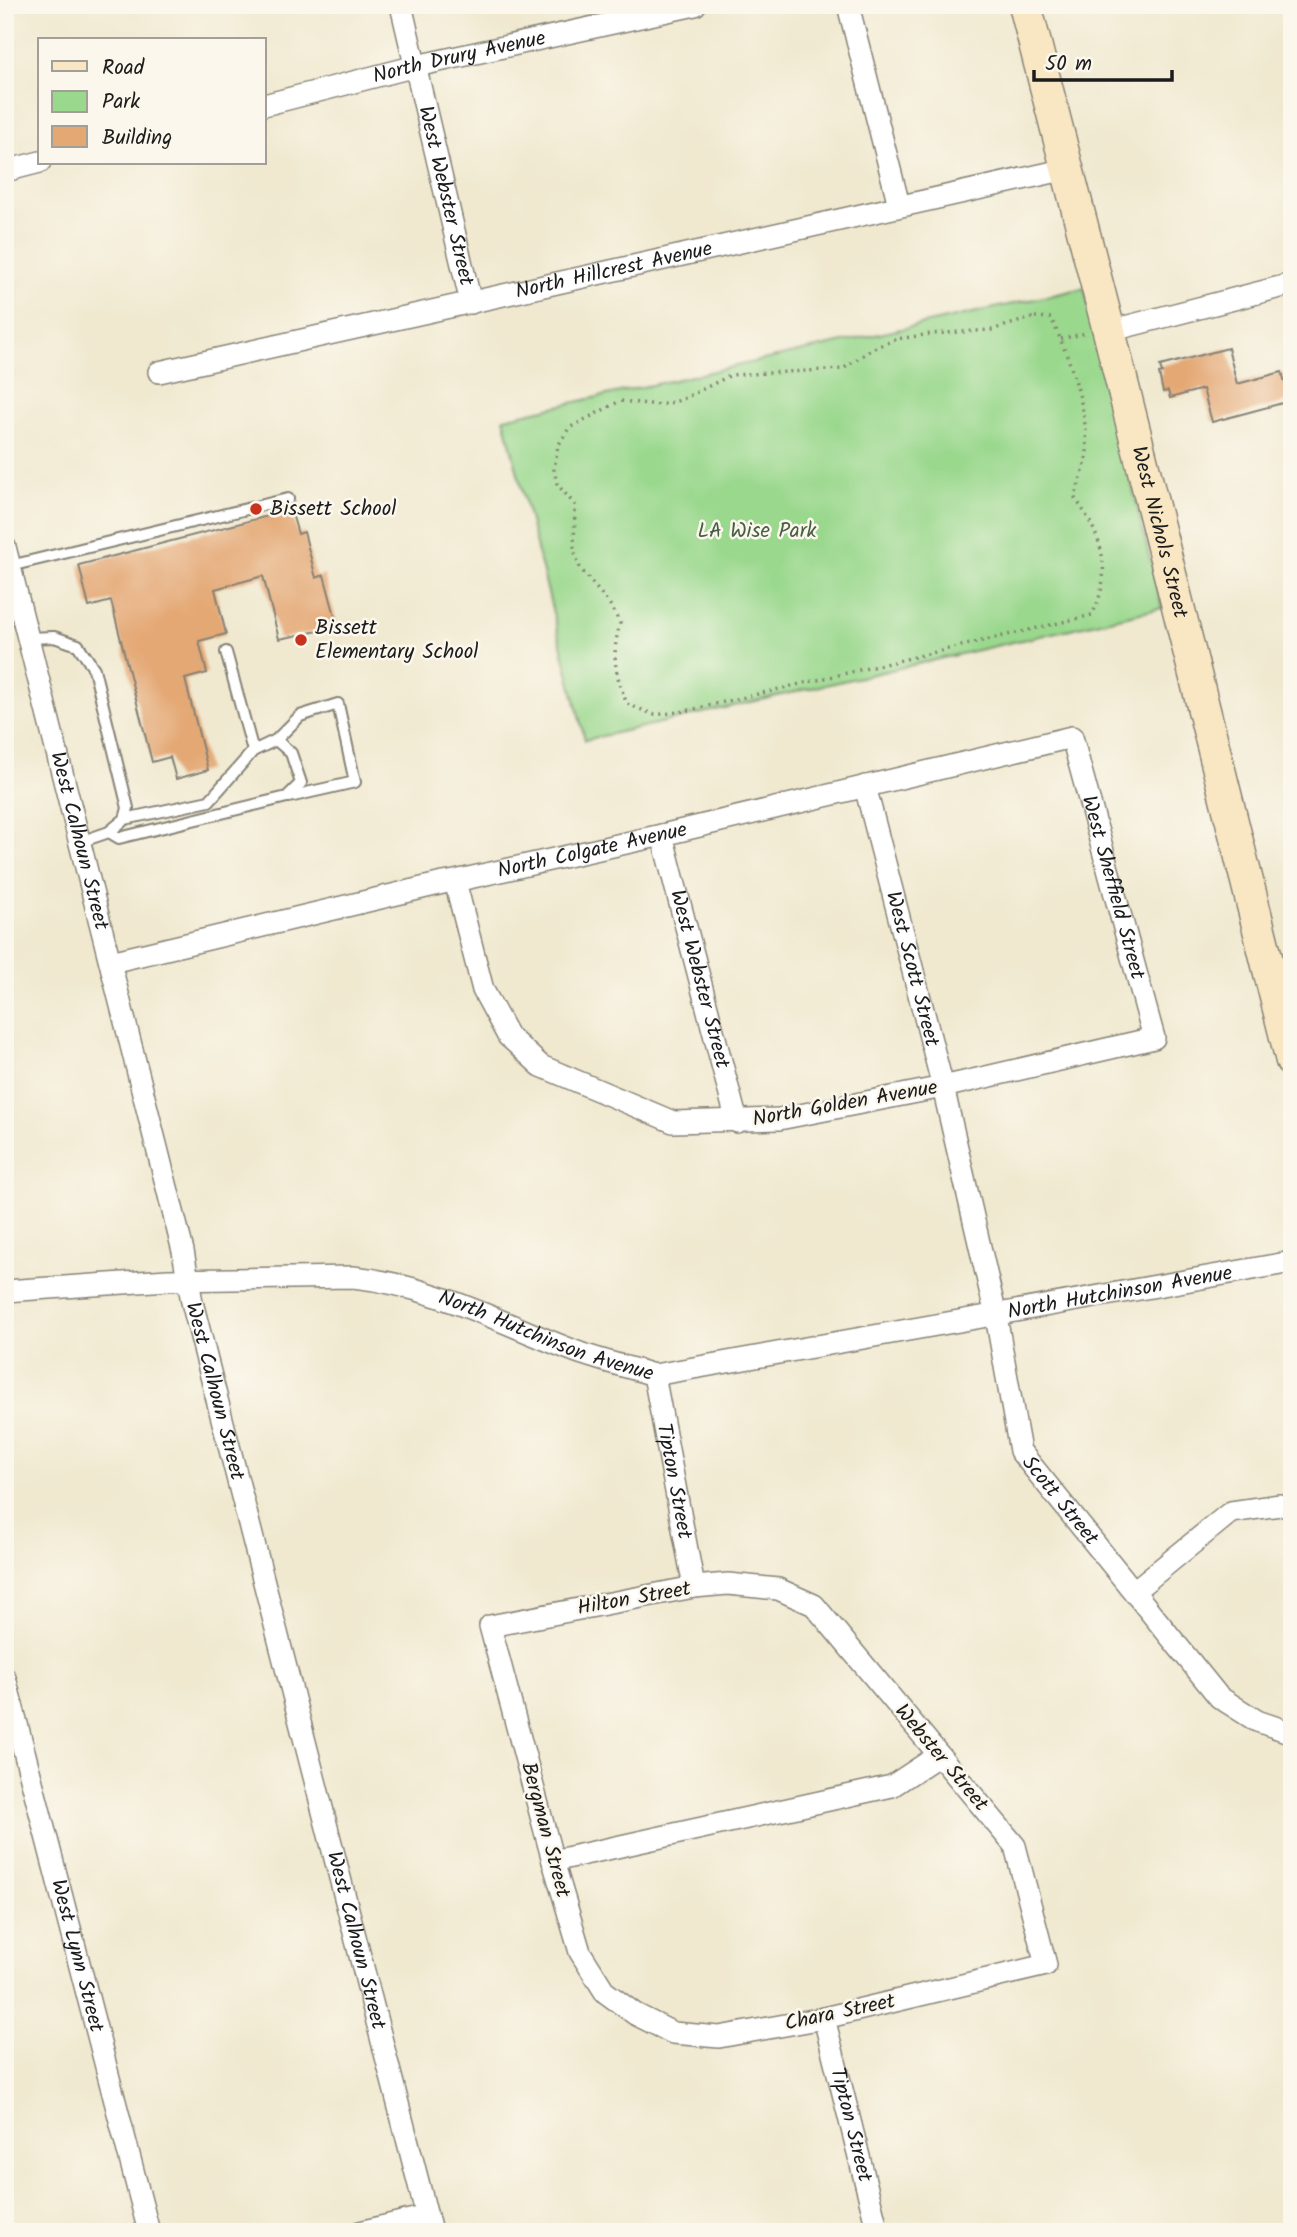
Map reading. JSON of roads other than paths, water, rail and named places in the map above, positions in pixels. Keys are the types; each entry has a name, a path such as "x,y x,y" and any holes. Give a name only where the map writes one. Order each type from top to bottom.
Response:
{"street":[{"name":"West Webster Street","path":"401,5 471,303"},
{"name":"North Drury Avenue","path":"266,104 416,66 695,5"},
{"path":"848,5 899,205"},
{"name":"West Nichols Street","path":"1025,5 1067,169 1101,331 1292,1061"},
{"path":"5,171 38,163"},
{"name":"North Hillcrest Avenue","path":"159,372 1067,169"},
{"path":"1101,331 1292,284"},
{"name":"West Calhoun Street","path":"8,556 111,962 195,1315 429,2224"},
{"name":"North Colgate Avenue","path":"111,962 1072,737"},
{"name":"West Sheffield Street","path":"1072,737 1154,1038"},
{"name":"West Scott Street","path":"865,786 943,1087 996,1315"},
{"name":"West Webster Street","path":"662,835 737,1122"},
{"name":"North Golden Avenue","path":"455,881 483,990 508,1036 541,1066 673,1122 779,1119 943,1087 1154,1038"},
{"name":"North Hutchinson Avenue","path":"5,1291 188,1280 353,1277 393,1282 431,1293 595,1358 654,1374 1292,1262"},
{"name":"Scott Street","path":"996,1315 1020,1451 1219,1697 1257,1721 1292,1733"},
{"name":"Tipton Street","path":"654,1374 694,1587"},
{"path":"1134,1591 1231,1512 1280,1505"},
{"name":"Hilton Street","path":"490,1626 694,1587 728,1584 778,1589"},
{"name":"Webster Street","path":"778,1589 814,1605 1015,1846 1046,1965"},
{"name":"Bergman Street","path":"490,1626 580,1952 605,1992 635,2014"},
{"name":"West Lynn Street","path":"5,1678 149,2232"},
{"path":"553,1861 892,1786 939,1755"},
{"name":"Chara Street","path":"635,2014 673,2033 719,2037 824,2018 1046,1965"},
{"name":"Tipton Street","path":"824,2018 878,2232"},
{"path":"360,2232 429,2224"}],"lane":[{"path":"8,556 288,499"},
{"path":"28,638 54,636 78,645 94,669 128,808 125,819"},
{"path":"226,652 253,751"},
{"path":"80,842 109,832 125,819 209,801 253,751 275,740 300,716 338,704 355,782 119,838 109,832"},
{"path":"275,740 291,753 301,783 287,797"}],"place":[{"name":"Bissett School","path":"256,509"},
{"name":"Bissett Elementary School","path":"301,640"}],"park label":[{"name":"LA Wise Park","path":"757,531"}]}
